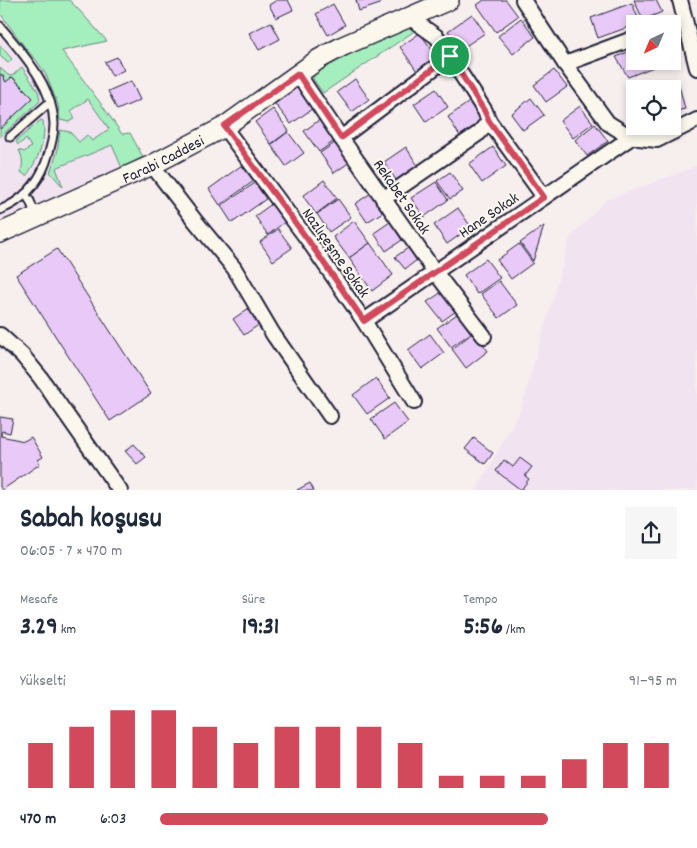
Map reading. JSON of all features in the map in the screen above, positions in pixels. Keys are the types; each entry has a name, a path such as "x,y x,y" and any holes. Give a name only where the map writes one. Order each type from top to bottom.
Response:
{"street":[{"name":"Farabi Caddesi","path":"0,233 152,165 224,126 318,59 343,46 449,0"},
{"path":"523,0 565,64 608,123 624,133 638,138 657,140 697,120"},
{"path":"679,15 680,0"},
{"path":"409,17 437,37 489,121 544,197"},
{"path":"681,27 697,68"},
{"path":"565,64 626,41"},
{"path":"341,138 450,56"},
{"name":"Rekabet Sokak","path":"298,74 434,272 484,336"},
{"path":"383,199 480,133 489,121"},
{"name":"Nazlıçeşme Sokak","path":"224,126 308,240 364,321 414,402"},
{"name":"Hane Sokak","path":"364,321 633,136"},
{"path":"152,165 234,268 272,334 330,416"},
{"path":"0,335 22,355 40,377 120,490"}],"lane":[{"path":"0,26 37,74 50,102 54,126 50,149 36,181 25,194 0,210"},
{"path":"10,137 50,102"},
{"path":"25,194 36,216"}],"shaded area":[{"path":"0,0 69,0 79,10 107,41 62,51 122,134 130,133 143,157 0,221"},
{"path":"697,166 697,490 477,490 521,409 570,238 606,200"}],"green space":[{"path":"0,0 69,0 79,10 107,41 62,51 122,134 130,133 143,157 122,168 112,145 56,168 63,187 50,172 57,153 60,130 70,132 79,142 87,135 92,141 109,129 88,99 71,111 75,118 69,122 60,120 58,105 46,75 0,13"},
{"path":"409,22 416,30 323,93 313,79 316,67"},
{"path":"0,45 12,59 8,63 0,56"},
{"path":"22,67 38,91 40,99 0,137 0,129 33,98 13,77 6,82 3,75 0,74 0,68 12,76"},
{"path":"41,120 43,121 44,136 34,164 26,176 21,172 22,161 19,150 24,152 31,147 26,139 18,145 16,141"}],"building":[{"path":"277,0 288,0 293,10 276,18 269,5"},
{"path":"356,0 379,0 380,4 359,11"},
{"path":"484,0 506,0 518,16 496,32 477,5"},
{"path":"634,0 656,0 662,12 655,15 641,15"},
{"path":"632,3 637,15 626,15 626,28 598,38 591,18"},
{"path":"333,4 345,25 328,35 316,14"},
{"path":"472,14 485,33 461,49 448,31"},
{"path":"521,18 535,37 513,54 498,36"},
{"path":"271,22 280,39 259,50 249,33"},
{"path":"420,33 437,57 417,71 400,47"},
{"path":"626,53 626,70 646,70 628,77 616,57"},
{"path":"117,57 124,70 112,76 105,62"},
{"path":"554,70 567,87 546,102 534,85"},
{"path":"0,74 6,82 12,77 33,98 0,129"},
{"path":"355,79 369,99 352,112 337,92"},
{"path":"131,81 140,100 117,110 108,91"},
{"path":"300,85 316,106 291,124 275,104"},
{"path":"436,89 448,107 426,122 414,104"},
{"path":"681,93 685,109 681,110"},
{"path":"531,98 544,115 523,130 511,114"},
{"path":"472,100 485,119 460,136 448,117"},
{"path":"580,106 593,123 573,138 560,121"},
{"path":"273,109 289,131 271,144 255,122"},
{"path":"322,118 337,139 319,152 304,131"},
{"path":"595,124 608,141 587,156 575,140"},
{"path":"288,132 304,153 286,166 271,145"},
{"path":"336,142 350,162 334,173 320,153"},
{"path":"406,147 418,166 396,180 384,162"},
{"path":"493,147 506,166 482,183 469,164"},
{"path":"242,165 254,181 220,205 209,189"},
{"path":"450,172 463,191 450,199 437,181"},
{"path":"324,180 337,198 316,214 303,196"},
{"path":"436,182 448,200 424,217 411,198"},
{"path":"255,183 266,199 232,223 221,206"},
{"path":"371,193 383,212 367,222 355,204"},
{"path":"338,199 351,217 329,232 317,214"},
{"path":"273,203 286,221 268,235 255,216"},
{"path":"458,208 471,227 447,244 434,225"},
{"path":"354,221 370,243 349,258 333,237"},
{"path":"390,222 402,240 386,251 374,233"},
{"path":"544,226 533,261 520,243"},
{"path":"278,229 292,248 273,261 260,242"},
{"path":"370,243 393,275 372,291 349,258"},
{"path":"519,244 533,263 511,279 497,260"},
{"path":"408,248 417,260 405,269 395,257"},
{"path":"57,249 151,394 110,421 16,275"},
{"path":"486,259 500,278 477,294 464,275"},
{"path":"499,281 517,305 499,318 481,294"},
{"path":"445,290 459,309 442,321 427,302"},
{"path":"249,308 260,324 244,335 233,319"},
{"path":"460,312 474,331 451,347 437,328"},
{"path":"474,332 488,351 466,368 452,349"},
{"path":"430,334 444,353 422,369 408,350"},
{"path":"376,378 390,398 367,414 353,395"},
{"path":"394,403 408,422 385,439 371,419"},
{"path":"0,417 13,419 10,433 2,431 1,436 24,441 31,437 43,457 38,460 40,464 2,490 0,487"},
{"path":"474,438 493,453 485,464 465,449"},
{"path":"134,444 146,457 137,464 125,451"},
{"path":"520,458 532,467 525,476 529,479 521,490 496,471 504,460 513,467"},
{"path":"310,483 314,490 297,490"}],"route":[{"path":"450,56 489,121 544,197 364,321 308,240 224,126 298,74 341,138 450,56"}]}
